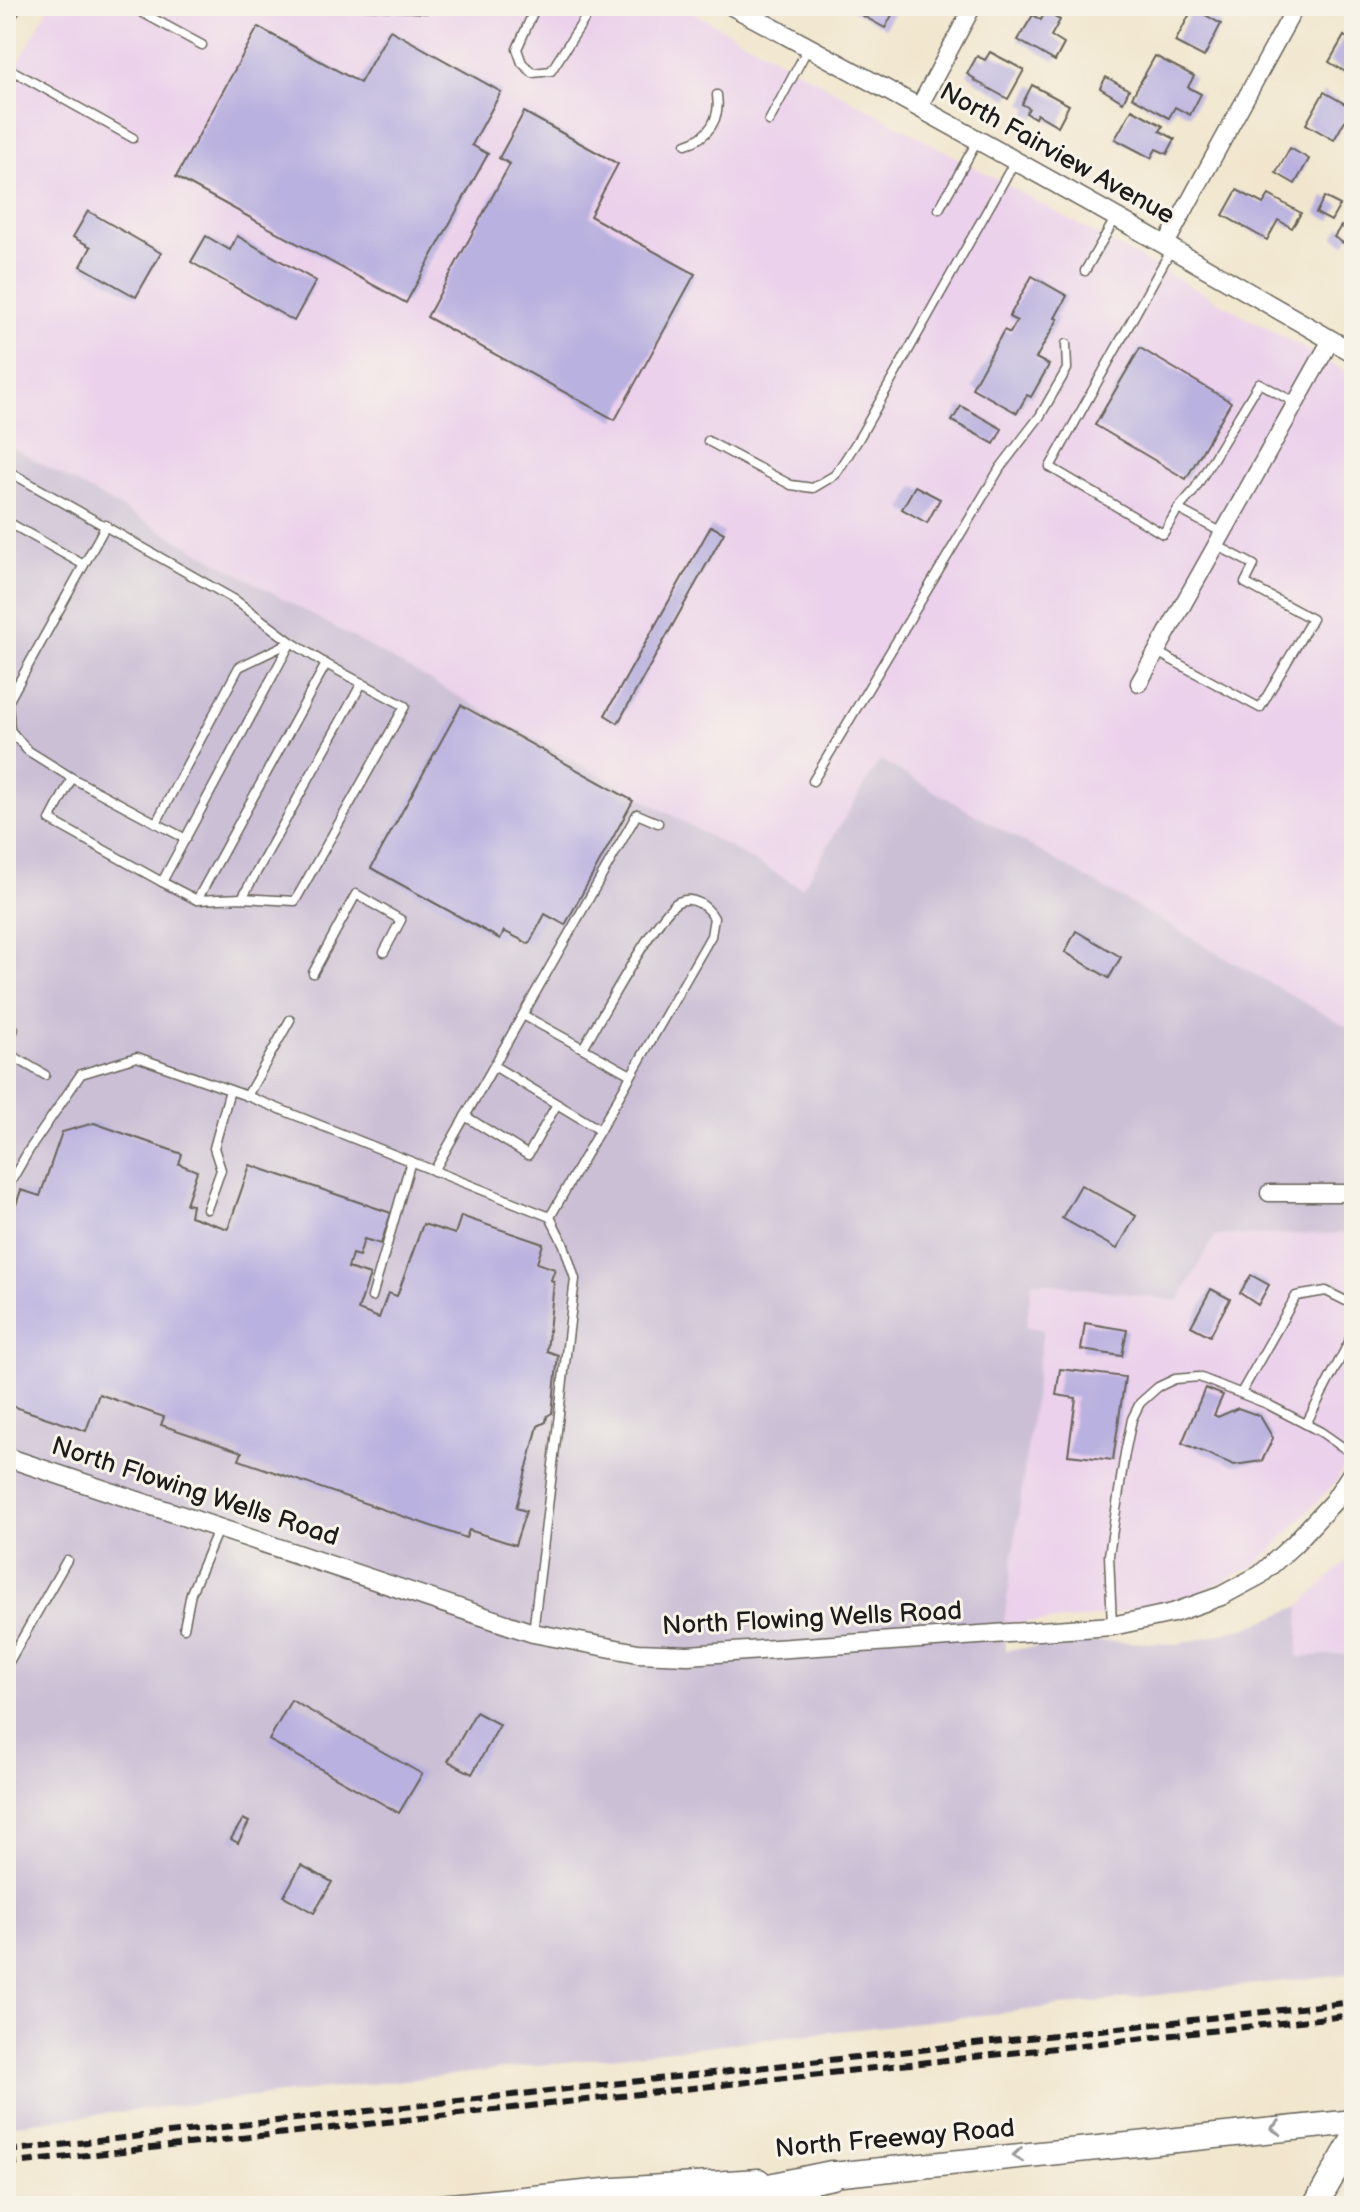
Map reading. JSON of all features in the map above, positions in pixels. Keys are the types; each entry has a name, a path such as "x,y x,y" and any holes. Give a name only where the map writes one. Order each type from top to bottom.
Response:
{"highway":[{"path":"681,2206 832,2175"}],"main road":[{"name":"North Freeway Road","path":"441,2206 615,2189 832,2175 1354,2122"},
{"path":"1315,2206 1354,2138"}],"street":[{"path":"6,16 12,6"},
{"name":"North Fairview Avenue","path":"732,6 1169,246 1354,353"},
{"path":"919,107 973,6"},
{"path":"1169,246 1296,6"},
{"path":"1139,683 1331,340"},
{"path":"1269,1193 1354,1193"},
{"name":"North Flowing Wells Road","path":"6,1457 533,1633 638,1653 688,1655 1112,1626 1173,1613 1221,1596 1260,1575 1333,1502 1354,1470"}],"lane":[{"path":"130,6 202,45"},
{"path":"536,6 517,49 522,63 533,73 551,71 593,6"},
{"path":"769,121 809,47"},
{"path":"6,67 133,138"},
{"path":"686,144 703,137 710,128 716,117 717,95"},
{"path":"939,209 978,140"},
{"path":"708,441 791,485 813,488 835,475 1016,161"},
{"path":"1085,271 1116,217"},
{"path":"1169,246 1050,467 1163,534 1193,492 1259,383 1296,403"},
{"path":"813,781 1000,468 1040,416 1067,369 1066,344"},
{"path":"6,470 235,600 326,664 405,706 295,901 242,898 197,900 162,882 50,820 72,778"},
{"path":"1156,652 1260,708 1312,619 1245,583 1254,565 1178,509"},
{"path":"6,521 84,565"},
{"path":"106,525 8,702 10,730 27,750 72,778 186,839"},
{"path":"156,823 239,667 291,642"},
{"path":"162,882 291,642"},
{"path":"197,900 326,664"},
{"path":"242,898 362,683"},
{"path":"434,1171 637,814 658,823"},
{"path":"313,973 356,894 401,920 384,952"},
{"path":"550,1217 711,936 714,918 709,908 695,901 678,902 659,921 583,1048"},
{"path":"523,1015 631,1075"},
{"path":"247,1096 290,1020"},
{"path":"6,1025 14,1029 6,1045"},
{"path":"6,1052 45,1075"},
{"path":"6,1190 29,1150 81,1074 137,1057 247,1096 550,1217 564,1245 575,1279 533,1633"},
{"path":"494,1066 600,1130"},
{"path":"207,1209 221,1170 214,1148 230,1090"},
{"path":"465,1116 528,1155 557,1104"},
{"path":"372,1297 411,1161"},
{"path":"1241,1393 1296,1296 1326,1291 1354,1305"},
{"path":"1306,1424 1349,1342 1354,1320"},
{"path":"1112,1626 1109,1555 1127,1442 1132,1419 1140,1403 1158,1387 1175,1379 1199,1377 1306,1424 1354,1455"},
{"path":"184,1628 191,1593 219,1527"},
{"path":"6,1667 67,1560"}],"shaded area":[{"path":"49,6 681,6 1354,376 1354,1017 1348,1028 880,760 802,889 6,444 6,86"},
{"path":"6,444 802,888 880,760 1347,1027 1354,1017 1354,1233 1215,1236 1179,1301 1032,1281 1026,1327 1043,1329 1004,1624 1005,1650 1099,1641 1178,1644 1247,1628 1300,1606 1298,1657 1354,1653 1354,1973 6,2125"},
{"path":"1354,1233 1354,1449 1337,1481 1258,1564 1185,1599 1082,1619 1004,1624 1042,1330 1026,1327 1032,1281 1179,1301 1215,1236"},
{"path":"1354,1553 1354,1653 1297,1657 1300,1606"}],"building":[{"path":"363,6 427,6 427,13 363,9"},
{"path":"850,6 897,6 885,28"},
{"path":"1193,8 1221,24 1204,57 1175,42"},
{"path":"1045,12 1060,20 1051,36 1064,44 1055,61 1018,40 1033,15 1041,20"},
{"path":"258,27 360,83 390,30 501,92 472,145 488,154 406,303 176,177"},
{"path":"1354,31 1354,77 1329,62 1344,36 1349,39"},
{"path":"990,52 1024,70 1008,99 967,74 977,56 985,60"},
{"path":"1155,56 1194,76 1188,87 1201,94 1190,115 1175,107 1169,118 1132,97"},
{"path":"1106,77 1129,90 1123,102 1100,88"},
{"path":"1032,85 1069,105 1058,126 1037,114 1035,118 1026,113 1029,108 1022,104"},
{"path":"1324,92 1352,108 1334,140 1306,124"},
{"path":"1132,109 1163,126 1160,131 1175,139 1167,154 1156,149 1151,158 1115,139"},
{"path":"524,112 618,164 590,216 695,274 615,420 427,317 510,164 499,158"},
{"path":"1290,148 1309,159 1295,184 1276,173"},
{"path":"1237,190 1263,204 1269,195 1301,213 1292,228 1278,220 1267,240 1223,215"},
{"path":"1324,197 1340,205 1331,221 1316,213"},
{"path":"88,211 161,253 136,297 81,266 91,247 73,237"},
{"path":"1341,226 1351,233 1345,244 1334,237"},
{"path":"206,236 230,250 237,236 316,281 294,321 191,262"},
{"path":"1032,276 1067,296 1036,358 1049,365 1031,397 1027,395 1017,413 972,388 1004,330 1010,333 1017,321 1009,317"},
{"path":"1140,348 1231,402 1186,479 1095,425"},
{"path":"961,406 1002,429 994,444 952,421"},
{"path":"915,486 940,499 927,523 902,509"},
{"path":"711,526 724,533 618,723 605,715"},
{"path":"461,705 633,801 565,925 545,914 529,944 504,931 500,939 371,868"},
{"path":"1076,931 1121,957 1109,978 1065,952"},
{"path":"94,1123 182,1154 179,1164 197,1171 186,1204 192,1205 190,1216 228,1229 250,1165 391,1213 381,1244 364,1239 359,1256 352,1254 348,1268 370,1275 358,1310 379,1318 388,1293 397,1296 423,1224 455,1234 461,1216 543,1244 537,1263 555,1269 551,1280 554,1282 547,1351 558,1355 552,1413 547,1416 546,1422 538,1426 516,1508 526,1511 515,1545 469,1530 466,1538 239,1460 242,1452 161,1425 164,1417 99,1394 86,1431 6,1404 6,1235 21,1190 40,1196 62,1132"},
{"path":"1081,1185 1136,1216 1117,1249 1062,1218"},
{"path":"1251,1275 1269,1285 1258,1305 1240,1293"},
{"path":"1211,1289 1230,1299 1210,1336 1191,1326"},
{"path":"1085,1323 1127,1330 1122,1356 1081,1350"},
{"path":"1060,1369 1125,1377 1113,1460 1068,1455 1076,1398 1056,1395"},
{"path":"1205,1388 1223,1395 1214,1415 1218,1417 1238,1408 1260,1416 1273,1438 1262,1461 1234,1465 1182,1443"},
{"path":"291,1700 422,1774 399,1813 269,1740"},
{"path":"476,1712 500,1725 472,1774 448,1761"},
{"path":"243,1819 249,1822 238,1843 231,1839"},
{"path":"301,1865 332,1882 314,1913 284,1896"}],"railway":[{"path":"6,2151 1354,2002"},
{"path":"6,2164 1354,2015"}]}
